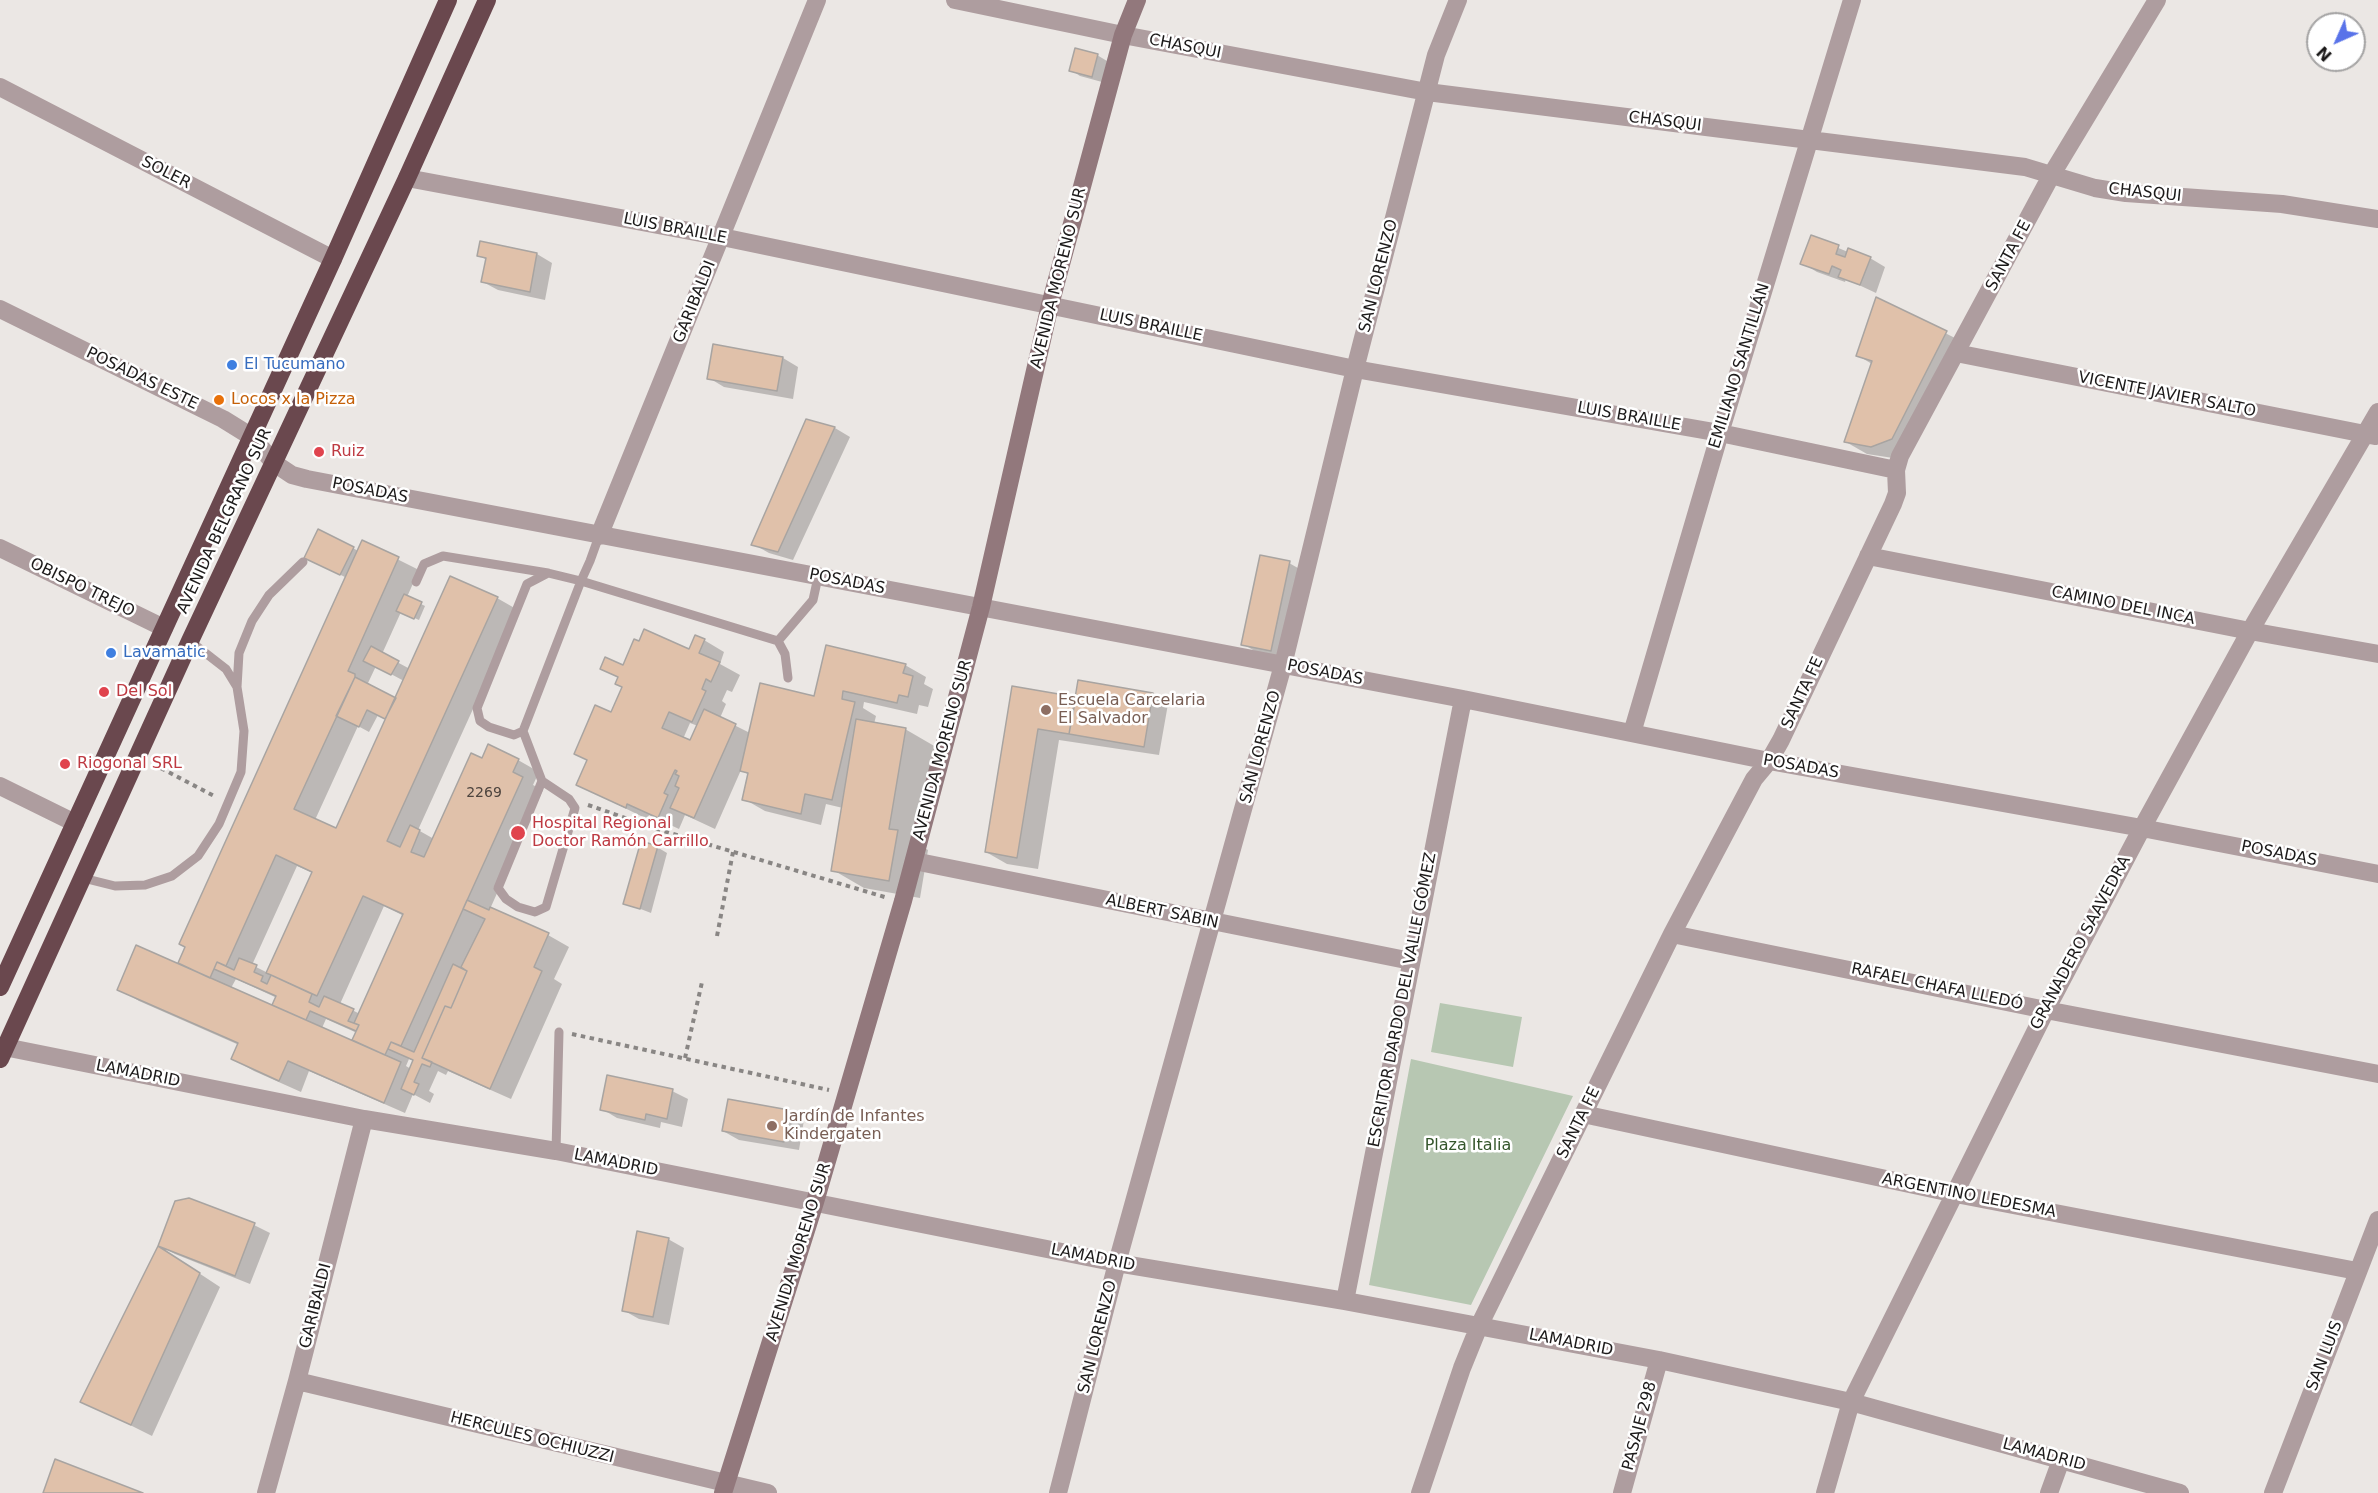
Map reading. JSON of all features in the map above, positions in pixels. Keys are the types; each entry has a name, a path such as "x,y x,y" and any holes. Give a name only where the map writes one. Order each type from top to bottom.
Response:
{"highway":[{"name":"AVENIDA BELGRANO SUR","path":"0,987 333,259 448,0"},
{"name":"AVENIDA BELGRANO SUR","path":"2,1051 487,0"}],"street":[{"name":"GARIBALDI","path":"599,536 818,0"},
{"name":"CHASQUI","path":"955,0 1123,35 1427,92 2025,167 2095,188 2126,194 2282,204 2378,219"},
{"name":"AVENIDA MORENO SUR","path":"724,1489 815,1202 903,901 981,607 1050,305 1123,35 1137,0"},
{"name":"SAN LORENZO","path":"1058,1493 1117,1263 1283,665 1436,55 1458,0"},
{"name":"EMILIANO SANTILLÁN","path":"1632,733 1720,433 1852,0"},
{"name":"SANTA FE","path":"1420,1493 1462,1368 1479,1326 1672,934 1754,779 1770,761 1897,493 1896,470 1900,456 2052,174 2157,0"},
{"name":"SOLER","path":"0,87 333,259"},
{"name":"LUIS BRAILLE","path":"406,178 722,237 1356,369 1720,433 1896,470"},
{"name":"POSADAS ESTE","path":"0,309 223,419 252,437 274,463"},
{"name":"VICENTE JAVIER SALTO","path":"1956,354 2372,435"},
{"name":"GRANADERO SAAVEDRA","path":"1825,1493 1851,1402 2046,1010 2250,631 2372,435 2378,412"},
{"name":"POSADAS","path":"274,463 292,475 308,479 599,536 1462,699 1770,761 2142,828 2378,874"},
{"name":"OBISPO TREJO","path":"0,548 164,628"},
{"name":"CAMINO DEL INCA","path":"1868,556 2378,654"},
{"name":"ESCRITOR DARDO DEL VALLE GÓMEZ","path":"1345,1301 1462,699"},
{"path":"0,786 75,824"},
{"name":"ALBERT SABIN","path":"914,861 1411,961"},
{"name":"RAFAEL CHAFA LLEDÓ","path":"1672,934 2046,1010 2378,1074"},
{"name":"LAMADRID","path":"2,1051 364,1119 556,1151 1117,1263 1345,1301 1659,1360 1851,1402 2180,1493"},
{"name":"ARGENTINO LEDESMA","path":"1582,1114 1956,1194 2357,1271"},
{"name":"GARIBALDI","path":"266,1493 364,1119"},
{"name":"SAN LUIS","path":"2274,1493 2378,1220"},
{"name":"PASAJE 298","path":"1622,1493 1659,1360"},
{"name":"HERCULES OCHIUZZI","path":"297,1381 724,1489 768,1493"},
{"path":"2049,1493 2061,1460"}],"lane":[{"path":"542,781 498,888 506,899 518,907 535,912 546,907 575,808 569,799 542,781 523,731 599,536"},
{"path":"416,582 424,564 443,556 548,573 581,581 778,641 786,654 788,678"},
{"path":"83,878 115,886 145,885 172,876 198,856 219,824 241,772 244,731 237,687 239,653 252,621 269,595 303,562"},
{"path":"523,731 514,735 489,727 480,721 477,708 527,584 548,573"},
{"path":"778,641 813,600 818,577"},
{"path":"190,641 226,669 237,687"},
{"path":"556,1151 559,1032"}],"path":[{"path":"139,757 228,803"},
{"path":"569,799 734,852 903,901"},
{"path":"717,936 734,852"},
{"path":"685,1058 702,982"},
{"path":"559,1032 821,1088 846,1097"}],"green space":[{"path":"1440,1003 1522,1017 1513,1067 1431,1052"},
{"name":"Plaza Italia","path":"1411,1059 1573,1096 1471,1305 1369,1285"}],"building":[{"path":"1075,48 1098,54 1092,77 1069,71"},
{"path":"1811,235 1839,245 1836,254 1845,257 1848,248 1871,257 1860,285 1838,277 1841,270 1832,266 1829,274 1800,264"},
{"path":"480,241 537,253 530,292 481,282 486,258 477,256"},
{"path":"1876,297 1947,331 1892,439 1871,447 1844,442 1872,361 1856,356"},
{"path":"713,344 783,357 777,391 707,379"},
{"path":"806,419 835,427 778,552 751,545"},
{"path":"318,529 354,547 340,575 304,558"},
{"path":"362,540 399,557 348,671 355,674 355,677 294,809 336,828 450,576 498,597 387,841 400,847 410,825 420,830 411,852 424,857 471,753 482,758 488,744 519,759 513,772 523,777 401,1046 391,1042 385,1055 352,1040 359,1025 354,1023 403,914 363,896 317,996 266,973 312,872 276,855 226,966 217,962 210,978 178,963 185,947 179,944"},
{"path":"1260,555 1290,561 1271,651 1241,645"},
{"path":"404,594 422,602 414,619 396,611"},
{"path":"644,629 689,649 695,635 705,639 699,653 720,662 711,682 706,679 702,689 706,691 692,722 669,712 662,728 690,740 704,709 736,724 694,818 670,808 679,788 675,786 679,776 675,774 677,771 675,770 664,793 668,795 658,818 627,804 626,808 576,785 587,760 574,754 595,705 611,712 622,687 615,684 618,677 600,669 605,657 623,665 634,639 639,641"},
{"path":"826,645 906,664 903,673 913,676 908,697 899,695 897,703 843,691 842,699 855,702 832,800 805,794 801,814 742,800 748,773 740,771 760,683 814,696"},
{"path":"371,646 399,661 391,675 363,661"},
{"path":"355,677 396,698 385,719 367,710 359,727 336,716"},
{"path":"1078,680 1153,693 1144,747 1069,734"},
{"path":"1012,686 1076,697 1069,734 1038,729 1017,858 985,852"},
{"path":"856,719 906,728 889,829 898,830 889,881 831,871"},
{"path":"641,841 658,846 640,909 623,904"},
{"path":"467,900 489,910 490,907 549,933 534,967 542,971 490,1089 422,1058 445,1006 451,1008 467,971 461,967 485,919 463,909"},
{"path":"136,945 401,1062 384,1103 288,1061 279,1081 231,1059 238,1043 117,990"},
{"path":"239,958 257,965 254,972 263,976 261,981 267,984 271,975 312,994 309,1002 319,1007 324,996 354,1009 348,1021 359,1025 356,1031 310,1011 306,1020 272,1005 276,996 214,969 217,962 234,970"},
{"path":"453,964 467,971 451,1008 445,1006 422,1058 432,1062 430,1067 422,1064 414,1082 419,1084 414,1095 401,1089 413,1060 388,1049 391,1042 414,1052"},
{"path":"607,1075 673,1089 667,1119 646,1114 645,1120 600,1110"},
{"path":"728,1099 789,1110 784,1142 722,1131"},
{"path":"189,1198 255,1223 235,1276 158,1246 175,1201"},
{"path":"637,1231 669,1238 653,1317 622,1311"},
{"path":"158,1246 200,1273 131,1425 80,1402"},
{"path":"55,1459 143,1493 43,1493"}],"place":[{"name":"El Tucumano","path":"232,365"},
{"name":"Locos x la Pizza","path":"219,400"},
{"name":"Ruiz","path":"319,452"},
{"name":"Lavamatic","path":"111,653"},
{"name":"Del Sol","path":"104,692"},
{"name":"Escuela Carcelaria El Salvador","path":"1046,710"},
{"name":"Riogonal SRL","path":"65,764"},
{"name":"Hospital Regional Doctor Ramón Carrillo","path":"518,833"},
{"name":"Jardín de Infantes Kindergaten","path":"772,1126"}]}
